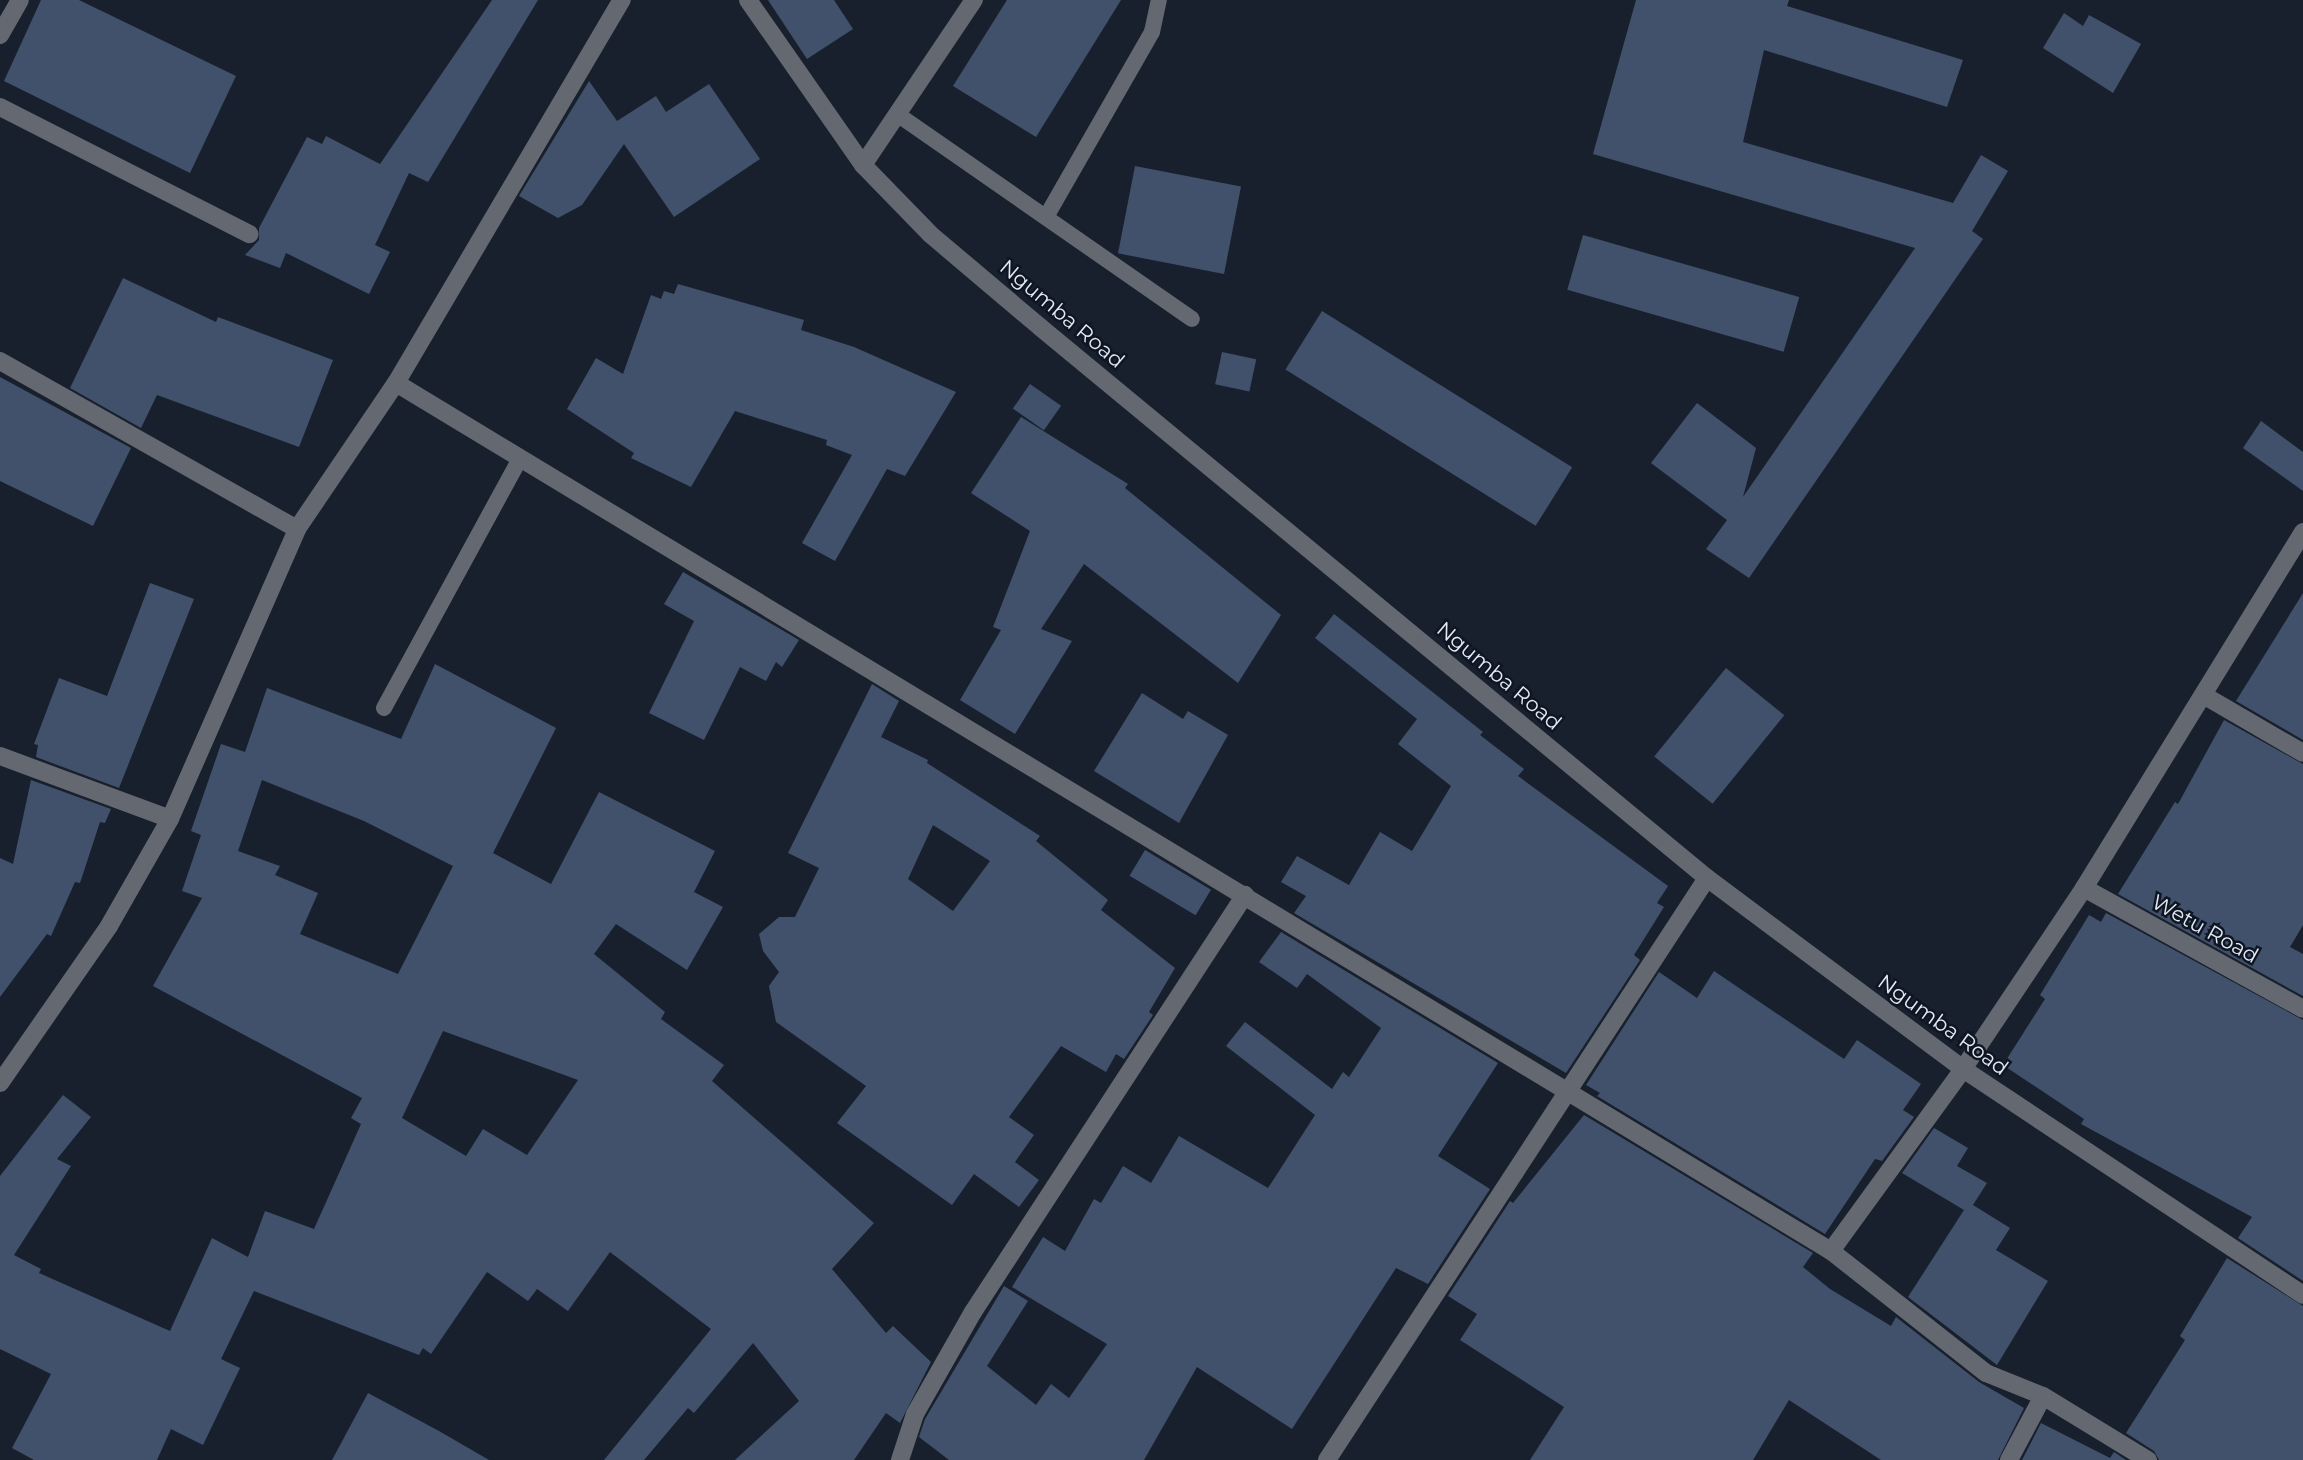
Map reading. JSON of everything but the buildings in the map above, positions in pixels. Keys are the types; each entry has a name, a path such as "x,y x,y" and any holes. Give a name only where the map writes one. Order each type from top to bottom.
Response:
{"street":[{"path":"0,35 20,0"},
{"path":"0,1083 109,926 170,819 297,529 396,383 622,0"},
{"name":"Ngumba Road","path":"748,0 863,165 930,234 1000,293 1707,878 1963,1069 2303,1295"},
{"path":"863,165 974,0"},
{"path":"0,107 249,234"},
{"path":"0,361 297,529"},
{"path":"396,383 1245,895 1564,1092 1832,1251 1986,1373 2043,1396 2148,1460"},
{"path":"1832,1251 1963,1069 2084,888 2134,801 2205,696 2303,532"},
{"path":"2205,696 2303,753"},
{"path":"0,756 170,819"},
{"path":"1327,1460 1564,1092 1707,878"},
{"name":"Wetu Road","path":"2084,888 2303,1009"},
{"path":"900,1460 915,1414 973,1312 1245,895"},
{"path":"2009,1460 2043,1396"}],"lane":[{"path":"1045,217 1152,32 1160,0"},
{"path":"897,114 1192,319"},
{"path":"384,709 520,459"}]}
